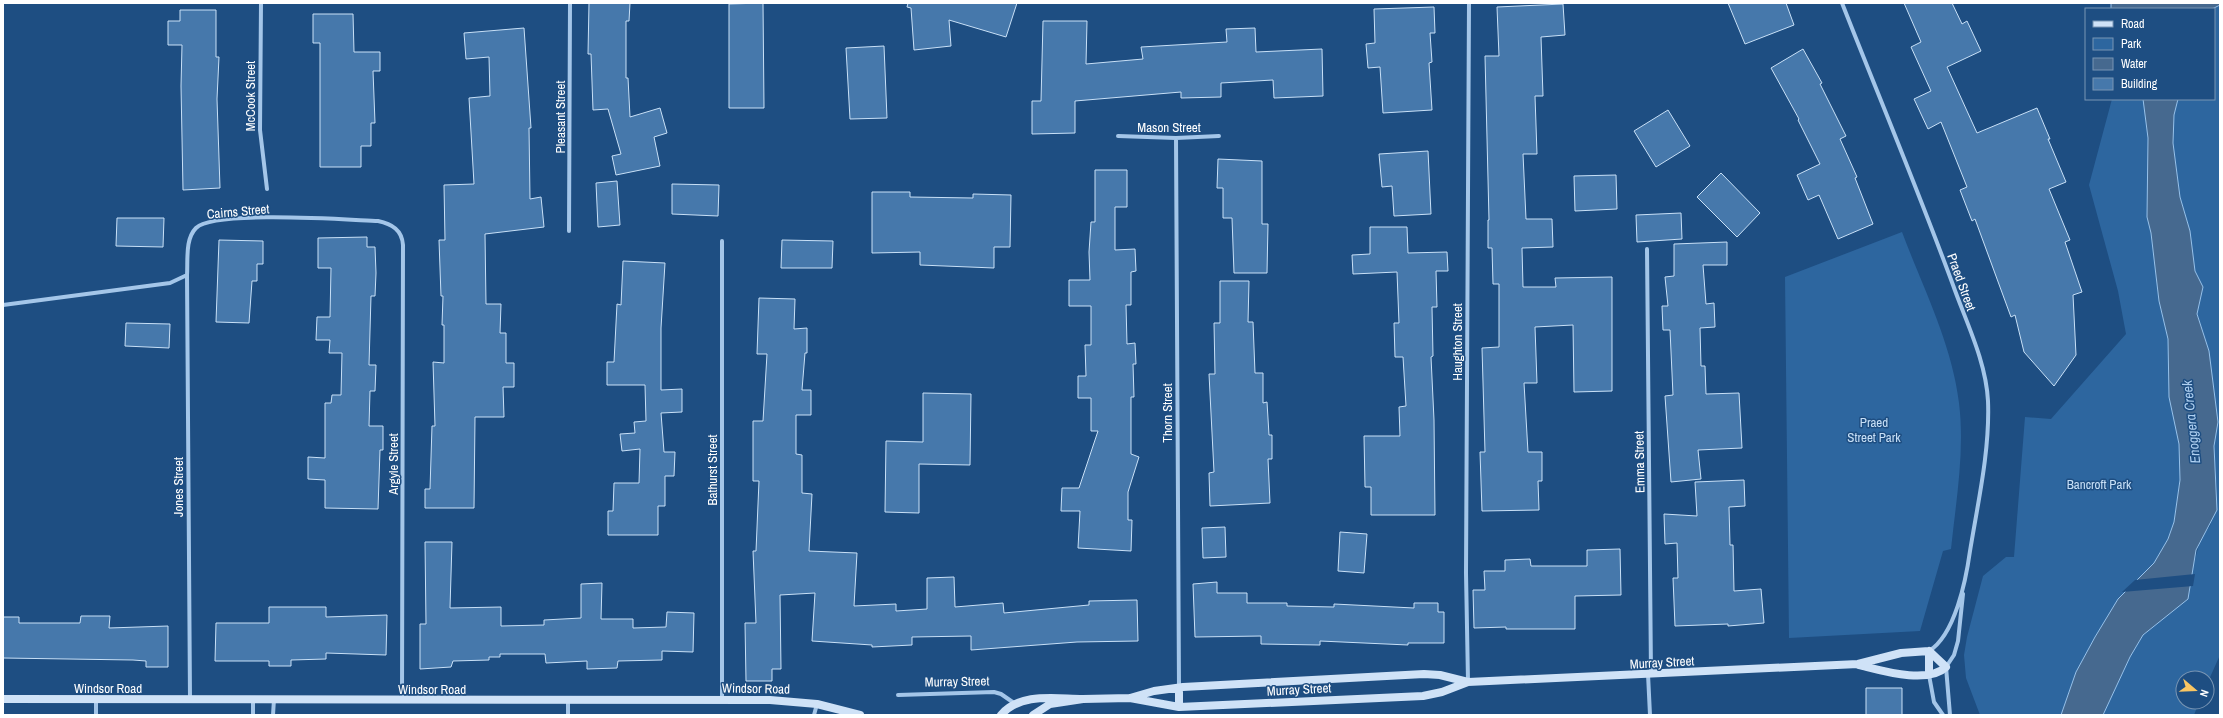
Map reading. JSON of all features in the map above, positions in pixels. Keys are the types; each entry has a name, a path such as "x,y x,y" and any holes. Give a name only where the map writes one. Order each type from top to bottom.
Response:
{"street":[{"name":"McCook Street","path":"261,3 260,130 267,189"},
{"name":"Pleasant Street","path":"569,231 570,3"},
{"name":"Haughton Street","path":"1468,682 1466,573 1469,3"},
{"name":"Praed Street","path":"1842,3 1936,239 1984,376 1988,401 1986,440 1964,582 1958,641 1954,655 1946,667"},
{"name":"Mason Street","path":"1118,136 1176,138 1219,136"},
{"name":"Thorn Street","path":"1176,138 1179,688"},
{"name":"Cairns Street","path":"187,275 188,248 191,235 199,225 208,222 254,217 303,218 378,222 389,224 397,230"},
{"name":"Argyle Street","path":"397,230 402,236 403,245 402,701"},
{"name":"Bathurst Street","path":"722,241 722,700"},
{"name":"Emma Street","path":"1647,249 1650,715"},
{"path":"3,305 165,284 187,275"},
{"name":"Jones Street","path":"187,275 190,699"},
{"name":"Praed Street","path":"1929,650 1938,644 1947,630 1964,582"},
{"name":"Murray Street","path":"1130,698 1154,691 1179,688 1424,674 1440,675 1468,682 1858,664 1900,653 1929,650"},
{"path":"1929,650 1946,667 1950,715"},
{"path":"1929,650 1929,673 1934,702 1943,715"},
{"name":"Murray Street","path":"1858,664 1900,674 1929,673 1941,671 1946,667"},
{"name":"Murray Street","path":"898,695 991,692 1001,694 1014,703 1030,699 1130,698 1179,707 1423,696 1442,692 1468,682"},
{"path":"1179,688 1179,707"},
{"name":"Windsor Road","path":"3,699 402,701 770,700 817,704 860,715"},
{"name":"Murray Street","path":"1033,715 1050,704 1083,699"},
{"path":"96,700 96,715"},
{"path":"253,700 253,715"},
{"path":"273,715 274,700"},
{"path":"568,701 568,715"},
{"path":"1001,715 1014,703"},
{"path":"814,715 817,704"}],"green space":[{"path":"2220,5 2220,655 2213,670 2175,670 2175,710 2196,710 2194,715 2103,715 2130,657 2143,635 2174,610 2193,566 2201,538 2210,526 2217,496 2214,446 2218,422 2209,351 2197,313 2203,287 2195,271 2190,231 2180,197 2173,143 2174,115 2178,100 2215,100 2215,8"},
{"name":"Bancroft Park","path":"2112,100 2143,100 2148,138 2147,217 2151,233 2159,302 2168,339 2168,375 2179,444 2180,480 2174,522 2168,539 2154,563 2118,599 2095,637 2076,672 2061,715 1980,715 1966,678 1964,655 1967,637 1983,576 2006,557 2014,557 2025,417 2051,419 2126,334 2118,291 2089,185"},
{"name":"Praed Street Park","path":"1902,232 1936,316 1950,359 1959,403 1961,421 1960,458 1951,549 1943,551 1920,631 1789,638 1785,277"}],"water":[{"path":"2111,3 2220,3 2220,5 2214,8 2111,8"},
{"name":"Enoggera Creek","path":"2143,100 2178,100 2174,115 2173,143 2180,197 2190,231 2195,271 2203,287 2197,314 2209,351 2218,422 2214,446 2217,510 2196,550 2188,599 2143,635 2130,657 2103,715 2061,715 2076,672 2095,637 2118,599 2154,563 2168,539 2174,522 2180,480 2179,444 2169,397 2168,339 2159,301 2151,233 2147,217 2148,138"}],"pier":[{"path":"2195,574 2193,586 2122,592 2135,580"}],"building":[{"path":"589,3 630,3 629,21 626,21 626,78 628,78 630,117 660,108 667,133 654,137 660,166 616,175 612,156 621,154 608,109 593,110 591,54 588,54"},
{"path":"763,3 764,108 729,108 729,4"},
{"path":"908,3 1017,3 1006,37 949,20 951,46 914,50 911,8 907,7"},
{"path":"1728,3 1786,3 1794,25 1745,44"},
{"path":"1904,3 1952,3 1962,24 1967,21 1981,51 1947,67 1977,133 2037,108 2050,139 2048,139 2066,182 2049,189 2070,240 2065,242 2082,292 2073,295 2076,355 2054,386 2024,352 2015,315 2011,317 1975,219 1972,221 1960,190 1967,187 1941,122 1928,129 1914,99 1931,91 1911,47 1921,42"},
{"path":"1563,4 1565,35 1541,37 1543,96 1535,96 1537,154 1523,154 1526,219 1552,219 1553,247 1522,248 1523,287 1556,287 1555,278 1612,277 1612,391 1574,392 1573,325 1535,327 1537,383 1524,383 1528,452 1542,452 1542,481 1538,481 1539,510 1482,511 1480,452 1485,452 1482,348 1499,347 1499,284 1493,284 1492,248 1488,248 1489,220 1485,56 1499,56 1497,7"},
{"path":"1434,7 1435,33 1430,33 1432,62 1429,63 1432,110 1383,113 1380,67 1368,68 1366,44 1375,43 1374,9"},
{"path":"180,10 216,10 216,57 219,57 217,99 220,188 183,190 181,86 182,45 168,45 168,21 180,21"},
{"path":"313,14 353,14 354,52 380,52 380,71 373,71 375,123 371,123 371,146 361,146 361,167 320,167 320,43 313,43"},
{"path":"1043,21 1087,21 1086,64 1143,59 1141,47 1227,42 1226,29 1255,28 1256,52 1322,49 1323,96 1274,98 1273,80 1221,83 1221,97 1181,98 1181,92 1075,101 1075,133 1032,134 1032,101 1041,101"},
{"path":"524,28 531,128 529,128 530,199 541,197 544,227 485,234 486,304 501,304 500,333 506,333 506,363 514,363 514,387 503,387 504,417 475,417 474,508 425,508 425,489 430,489 432,426 435,426 433,362 444,363 444,325 442,325 443,296 441,296 439,240 445,240 444,185 474,184 469,98 490,96 489,57 466,59 464,33"},
{"path":"884,46 887,118 850,119 846,48"},
{"path":"1803,49 1822,83 1820,84 1846,136 1840,139 1857,177 1855,178 1873,224 1838,239 1819,195 1808,200 1797,175 1820,164 1798,120 1799,119 1771,68"},
{"path":"1668,110 1690,146 1656,167 1634,131"},
{"path":"1428,151 1431,214 1394,216 1392,186 1382,187 1379,154"},
{"path":"1218,159 1262,161 1262,224 1268,224 1267,273 1234,273 1232,218 1223,218 1223,188 1217,188"},
{"path":"1095,170 1127,170 1127,207 1115,207 1115,250 1135,249 1136,271 1131,272 1131,305 1126,305 1127,344 1135,343 1136,364 1133,364 1134,397 1131,397 1131,454 1139,457 1128,492 1128,520 1132,520 1131,551 1078,548 1080,511 1061,511 1062,488 1079,488 1098,431 1091,431 1091,398 1078,398 1078,376 1086,376 1085,345 1091,345 1091,306 1069,306 1069,280 1090,280 1089,252 1091,222 1095,222"},
{"path":"1721,173 1760,213 1737,237 1697,197"},
{"path":"1616,175 1617,209 1575,211 1574,176"},
{"path":"617,181 620,225 598,227 596,183"},
{"path":"672,184 719,185 718,216 672,214"},
{"path":"872,192 910,192 910,197 973,198 973,194 1011,195 1010,247 994,247 994,268 920,265 920,252 872,253"},
{"path":"1681,213 1682,239 1637,242 1636,215"},
{"path":"117,218 164,218 163,247 116,246"},
{"path":"1370,227 1407,227 1408,253 1447,252 1448,271 1436,271 1437,307 1432,307 1433,356 1431,357 1434,420 1435,515 1371,515 1371,487 1365,487 1364,436 1400,436 1399,407 1406,406 1403,357 1395,357 1394,323 1399,323 1397,272 1353,274 1352,255 1370,254"},
{"path":"367,237 367,247 375,247 376,273 375,296 371,296 369,365 376,365 375,391 370,391 369,426 383,426 383,450 380,450 378,509 325,508 325,480 308,479 308,457 325,458 325,403 331,403 332,395 341,395 342,353 329,353 330,340 316,340 317,317 330,317 331,268 318,268 318,238"},
{"path":"219,240 263,241 263,264 257,264 257,281 252,281 249,323 216,322"},
{"path":"782,240 833,241 832,268 781,268"},
{"path":"1727,242 1727,265 1703,265 1706,304 1714,303 1715,327 1700,328 1701,366 1705,366 1706,394 1739,393 1742,448 1698,450 1701,479 1671,482 1665,396 1673,395 1670,330 1663,330 1662,306 1668,306 1665,277 1674,276 1674,244"},
{"path":"623,261 665,263 661,328 661,390 682,389 682,412 661,413 664,452 675,452 674,476 665,476 665,506 658,506 658,535 608,535 608,511 613,511 614,483 639,483 640,449 622,451 620,434 635,433 634,422 646,421 645,385 607,385 607,362 614,362 617,304 621,305"},
{"path":"1220,281 1249,281 1248,322 1253,322 1255,373 1263,373 1263,403 1267,402 1269,435 1272,435 1272,459 1268,459 1270,503 1210,506 1209,473 1214,472 1209,374 1215,374 1214,323 1220,323"},
{"path":"759,298 795,299 794,329 807,328 807,353 805,353 802,390 811,390 811,415 796,415 796,454 802,455 802,493 812,494 809,551 857,553 854,606 896,604 896,611 927,609 927,578 954,577 955,607 1003,603 1004,613 1089,605 1089,601 1137,600 1138,641 1077,642 971,650 971,636 912,637 912,645 872,647 872,645 812,641 815,593 780,595 781,669 772,669 772,681 746,681 745,623 756,623 753,551 756,551 759,481 753,481 753,421 763,421 767,354 757,354"},
{"path":"126,323 170,324 169,348 125,346"},
{"path":"923,393 971,394 970,465 919,464 919,513 885,512 886,441 923,442"},
{"path":"1744,480 1745,506 1729,507 1730,545 1733,545 1734,591 1761,589 1764,623 1728,626 1728,624 1675,626 1673,578 1678,578 1677,543 1665,544 1664,514 1697,516 1695,482"},
{"path":"1225,527 1226,557 1203,558 1202,528"},
{"path":"1340,532 1367,534 1364,573 1338,571"},
{"path":"425,542 452,542 450,608 501,607 501,626 544,625 544,620 581,618 581,584 602,583 601,619 633,619 633,628 666,627 667,612 694,613 693,652 662,651 662,660 618,661 617,668 587,669 587,661 546,663 545,654 500,654 500,657 489,657 489,660 453,661 451,667 420,669 420,624 426,624"},
{"path":"1620,549 1621,595 1575,596 1575,629 1506,629 1506,627 1474,628 1473,590 1485,590 1484,571 1505,571 1505,560 1530,559 1531,566 1587,566 1587,550"},
{"path":"1217,582 1217,593 1247,593 1247,603 1287,603 1287,606 1334,607 1334,604 1414,608 1414,603 1438,603 1438,612 1444,612 1444,643 1408,643 1408,645 1320,641 1320,645 1261,644 1261,636 1195,637 1193,584"},
{"path":"269,607 326,607 326,617 387,615 386,655 326,653 326,659 291,660 291,666 269,666 269,661 215,661 216,623 269,623"},
{"path":"81,616 110,616 109,628 168,626 168,667 146,667 146,661 133,660 3,658 3,617 19,617 19,623 80,623"},
{"path":"1866,688 1902,688 1902,715 1866,715"}]}
